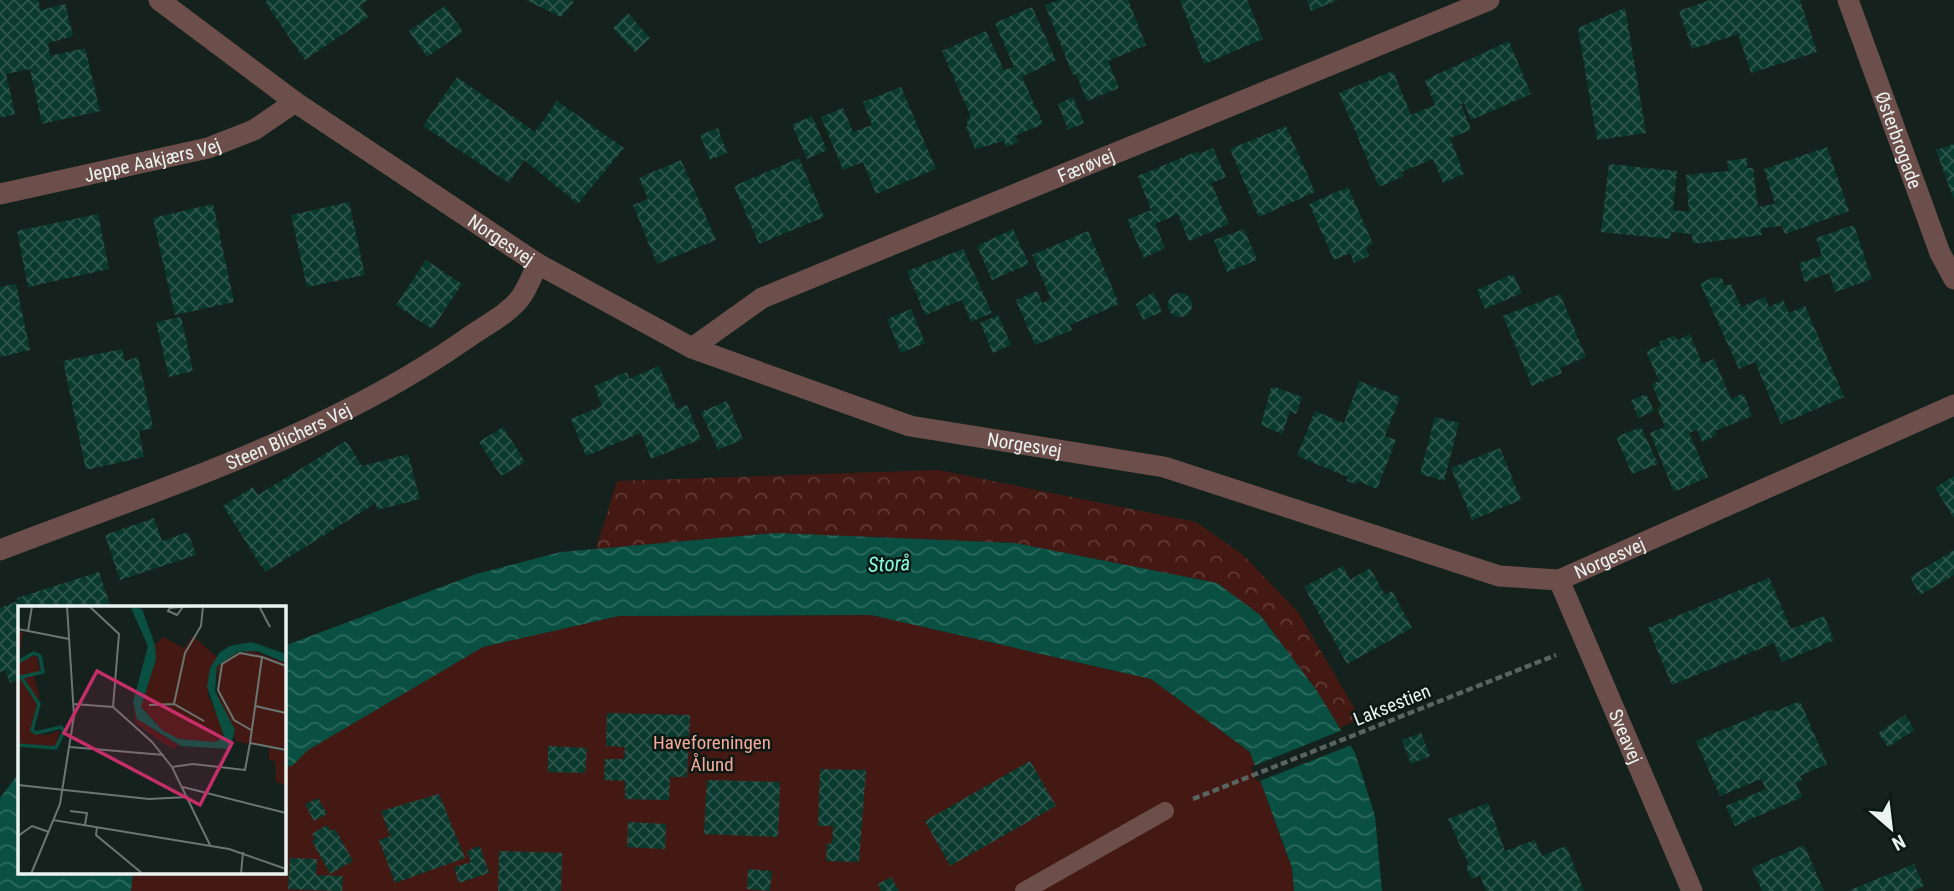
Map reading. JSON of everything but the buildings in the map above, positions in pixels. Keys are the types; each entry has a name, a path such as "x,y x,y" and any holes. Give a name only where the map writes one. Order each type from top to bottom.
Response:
{"street":[{"name":"Norgesvej","path":"159,0 183,7 295,102 538,264 692,348 910,426 1164,467 1499,576 1559,580 1954,405"},
{"name":"Færøvej","path":"692,348 762,298 1489,0"},
{"name":"Østerbrogade","path":"1848,0 1940,253 1954,279"},
{"name":"Jeppe Aakjærs Vej","path":"0,194 208,148 254,131 295,102"},
{"name":"Steen Blichers Vej","path":"0,550 197,474 320,422 398,383 433,362 520,299 538,264"},
{"name":"Sveavej","path":"1559,580 1692,891"}],"lane":[{"path":"1024,891 1165,811"}],"path":[{"name":"Laksestien","path":"1209,792 1586,643"}],"green space":[{"path":"938,470 1196,522 1242,554 1298,612 1360,718 1340,728 1317,691 1260,615 1217,583 1015,543 776,533 596,549 617,481"},
{"name":"Haveforeningen Ålund","path":"871,615 1151,679 1250,752 1292,869 1294,891 131,891 133,874 285,874 285,766 292,766 307,750 482,647 619,616"}],"water":[{"name":"Storå","path":"776,533 1015,543 1217,583 1260,615 1317,691 1355,753 1375,816 1382,891 1294,891 1292,868 1250,752 1151,679 871,615 619,616 483,647 308,750 292,766 285,766 285,646 476,574 561,552"},
{"path":"18,774 18,874 133,874 131,891 0,891 0,798"}],"pier":[{"path":"1345,729 1354,744 1257,782 1251,767"}]}
